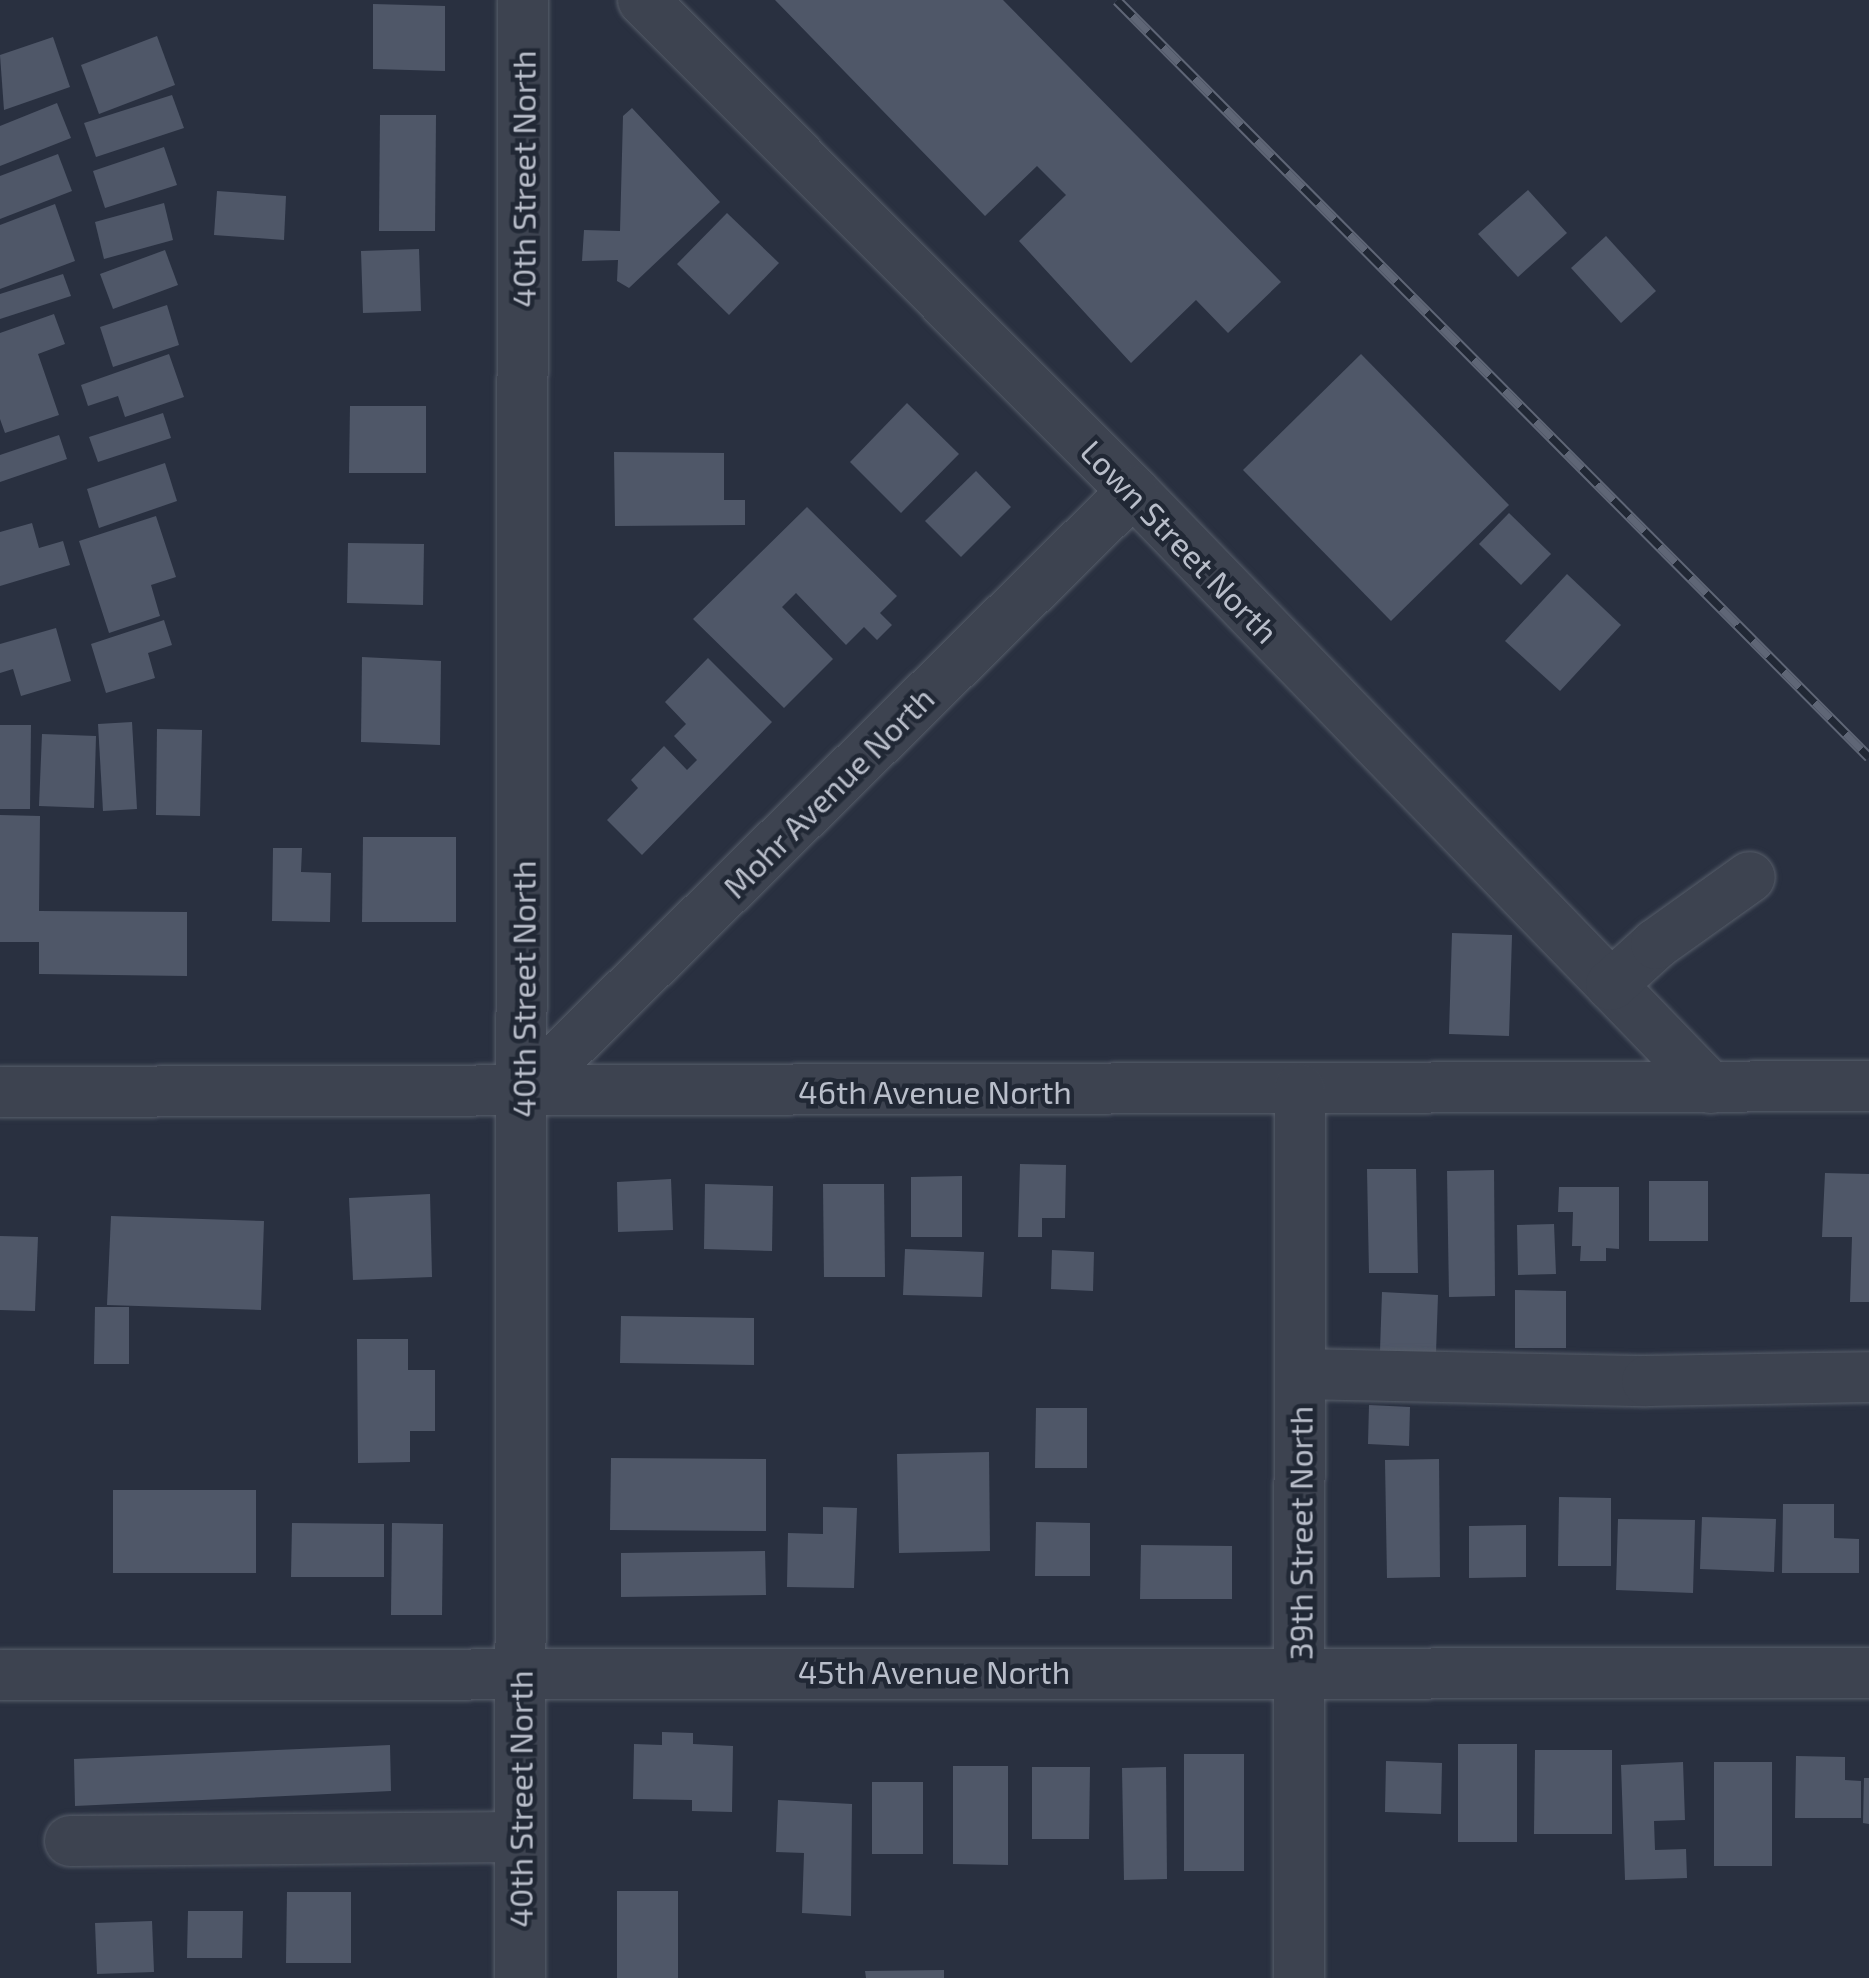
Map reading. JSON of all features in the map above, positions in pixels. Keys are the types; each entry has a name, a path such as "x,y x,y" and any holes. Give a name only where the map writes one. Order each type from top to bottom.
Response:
{"street":[{"name":"40th Street North","path":"520,1978 523,0"},
{"name":"Lown Street North","path":"643,0 1132,491 1711,1088"},
{"name":"Mohr Avenue North","path":"523,1093 1132,491"},
{"path":"1611,984 1656,944 1750,878"},
{"name":"46th Avenue North","path":"0,1092 1869,1086"},
{"name":"39th Street North","path":"1300,1088 1300,1978"},
{"path":"1300,1374 1646,1381 1869,1377"},
{"name":"45th Avenue North","path":"0,1675 520,1671 1869,1673"},
{"path":"70,1841 520,1837"}],"building":[{"path":"775,0 1003,0 1281,282 1228,333 1196,300 1131,363 1019,241 1066,195 1037,166 985,216"},
{"path":"373,4 445,6 445,71 373,69"},
{"path":"157,36 175,85 99,114 81,65"},
{"path":"53,37 70,87 4,110 0,55"},
{"path":"172,95 184,128 96,157 84,123"},
{"path":"57,103 71,138 0,166 0,126"},
{"path":"632,108 720,202 629,288 617,281 618,260 582,261 584,230 620,231 623,116"},
{"path":"380,115 436,115 435,231 379,231"},
{"path":"164,147 177,185 105,208 93,171"},
{"path":"58,154 72,191 0,219 0,176"},
{"path":"1528,190 1567,233 1518,277 1478,234"},
{"path":"217,191 286,196 284,240 214,235"},
{"path":"164,203 173,240 104,259 95,222"},
{"path":"55,204 75,261 0,289 0,225"},
{"path":"727,213 779,263 729,315 677,264"},
{"path":"1606,236 1656,291 1621,323 1571,268"},
{"path":"419,249 421,311 363,313 361,251"},
{"path":"165,250 178,285 113,309 100,274"},
{"path":"63,274 71,296 0,319 0,294"},
{"path":"167,305 179,345 113,367 100,327"},
{"path":"54,314 65,344 38,354 59,415 5,433 0,419 0,333"},
{"path":"169,354 184,397 125,417 118,396 88,406 81,385"},
{"path":"1361,354 1509,505 1391,621 1243,470"},
{"path":"907,403 959,454 901,513 850,462"},
{"path":"350,406 426,406 426,473 349,473"},
{"path":"163,413 171,438 98,462 89,437"},
{"path":"59,435 67,459 0,482 0,455"},
{"path":"614,452 724,453 724,500 745,500 745,525 615,526"},
{"path":"165,463 177,501 99,528 87,489"},
{"path":"976,471 1011,507 961,557 925,521"},
{"path":"807,507 897,596 880,613 892,625 877,640 864,627 846,645 796,593 782,607 833,659 784,708 693,619"},
{"path":"1509,513 1551,554 1521,585 1479,544"},
{"path":"156,516 176,577 151,585 160,616 109,633 79,541"},
{"path":"32,523 39,548 63,541 70,565 0,586 0,532"},
{"path":"348,543 424,544 423,605 347,603"},
{"path":"1567,574 1621,625 1560,691 1505,641"},
{"path":"164,620 172,645 148,653 155,678 106,693 91,644"},
{"path":"56,628 71,681 21,696 13,669 0,673 0,644"},
{"path":"362,657 441,661 440,745 361,742"},
{"path":"708,658 772,722 642,855 607,820 638,788 631,780 664,746 687,770 697,760 674,736 686,724 665,702"},
{"path":"132,722 137,809 103,811 98,724"},
{"path":"0,725 31,725 30,809 0,809"},
{"path":"157,729 202,730 200,816 156,815"},
{"path":"42,734 96,736 94,808 39,806"},
{"path":"0,815 40,816 39,911 187,912 187,976 39,974 39,942 0,942"},
{"path":"363,837 456,837 456,922 362,922"},
{"path":"273,848 302,848 301,872 331,873 330,922 272,921"},
{"path":"1452,933 1512,935 1509,1036 1449,1034"},
{"path":"1020,1164 1066,1165 1065,1218 1042,1218 1042,1237 1018,1237"},
{"path":"1367,1169 1416,1169 1418,1273 1369,1273"},
{"path":"1494,1170 1495,1296 1449,1297 1447,1171"},
{"path":"1825,1173 1869,1174 1869,1302 1850,1302 1852,1237 1822,1237"},
{"path":"962,1176 962,1237 911,1237 911,1177"},
{"path":"671,1179 673,1230 618,1232 617,1182"},
{"path":"1649,1181 1708,1181 1708,1241 1649,1241"},
{"path":"705,1184 773,1186 772,1251 704,1249"},
{"path":"823,1184 884,1184 885,1277 824,1277"},
{"path":"1559,1187 1619,1187 1619,1249 1606,1248 1606,1261 1580,1261 1581,1246 1572,1246 1573,1212 1558,1212"},
{"path":"430,1194 432,1277 353,1280 349,1198"},
{"path":"111,1216 264,1221 261,1310 107,1305"},
{"path":"1554,1224 1556,1274 1518,1275 1517,1225"},
{"path":"0,1236 38,1237 35,1311 0,1310"},
{"path":"905,1249 984,1252 982,1297 903,1295"},
{"path":"1052,1250 1094,1252 1093,1291 1051,1289"},
{"path":"1515,1290 1566,1291 1566,1348 1515,1348"},
{"path":"1382,1292 1438,1295 1436,1353 1380,1351"},
{"path":"95,1307 129,1307 129,1364 94,1364"},
{"path":"621,1316 754,1318 754,1365 620,1363"},
{"path":"357,1339 408,1339 408,1370 435,1370 435,1431 410,1431 410,1462 358,1463"},
{"path":"1369,1405 1410,1407 1409,1446 1368,1444"},
{"path":"1036,1408 1087,1408 1087,1468 1035,1468"},
{"path":"989,1452 990,1551 899,1553 897,1454"},
{"path":"611,1458 766,1459 766,1531 610,1530"},
{"path":"1439,1459 1440,1577 1387,1578 1385,1460"},
{"path":"113,1490 256,1490 256,1573 113,1573"},
{"path":"1559,1497 1611,1498 1611,1566 1558,1566"},
{"path":"1783,1504 1834,1504 1834,1538 1859,1539 1859,1573 1782,1573"},
{"path":"823,1507 857,1508 854,1588 787,1587 788,1533 823,1534"},
{"path":"1702,1517 1776,1519 1774,1572 1700,1569"},
{"path":"1618,1519 1695,1520 1693,1593 1616,1590"},
{"path":"1036,1522 1090,1523 1090,1576 1035,1576"},
{"path":"292,1523 384,1524 384,1577 291,1577"},
{"path":"392,1523 443,1524 442,1615 391,1615"},
{"path":"1526,1525 1526,1577 1469,1578 1469,1526"},
{"path":"1141,1545 1232,1546 1232,1599 1140,1599"},
{"path":"765,1551 766,1595 621,1597 621,1553"},
{"path":"662,1732 693,1733 693,1744 733,1746 732,1812 692,1811 692,1800 633,1799 634,1744 662,1745"},
{"path":"1458,1744 1517,1744 1517,1842 1458,1842"},
{"path":"390,1745 391,1791 75,1806 74,1759"},
{"path":"1535,1750 1612,1750 1612,1834 1534,1834"},
{"path":"1184,1754 1244,1754 1244,1871 1184,1871"},
{"path":"1796,1756 1845,1757 1845,1780 1861,1781 1861,1818 1795,1818"},
{"path":"1386,1761 1442,1763 1441,1814 1385,1812"},
{"path":"1683,1762 1685,1820 1654,1821 1655,1850 1686,1849 1687,1878 1625,1880 1621,1765"},
{"path":"1714,1762 1772,1762 1772,1866 1714,1866"},
{"path":"953,1766 1008,1766 1008,1865 953,1864"},
{"path":"1032,1767 1090,1767 1089,1839 1032,1839"},
{"path":"1166,1767 1167,1879 1124,1880 1122,1768"},
{"path":"1864,1778 1869,1778 1869,1824 1863,1823"},
{"path":"872,1782 923,1782 923,1854 872,1854"},
{"path":"778,1800 852,1804 851,1916 802,1913 804,1853 776,1852"},
{"path":"617,1891 678,1891 678,1978 617,1978"},
{"path":"287,1892 351,1892 351,1963 286,1963"},
{"path":"188,1911 243,1911 242,1958 187,1958"},
{"path":"152,1921 154,1972 97,1974 95,1923"},
{"path":"944,1970 944,1978 866,1978 865,1971"}],"railway":[{"path":"1117,0 1869,757"}]}
